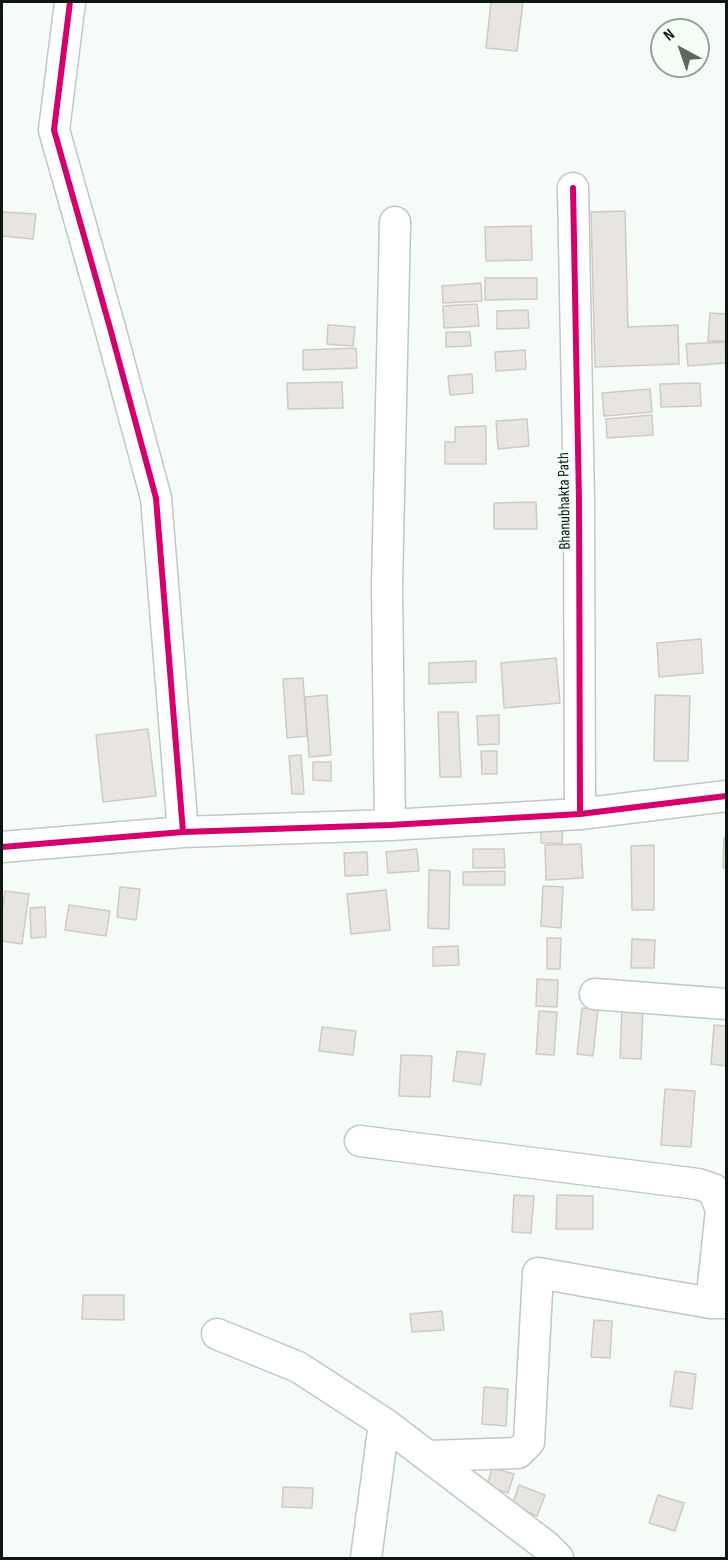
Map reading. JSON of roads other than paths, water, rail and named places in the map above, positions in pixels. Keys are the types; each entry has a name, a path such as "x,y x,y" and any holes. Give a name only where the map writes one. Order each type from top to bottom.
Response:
{"street":[{"path":"70,2 54,130 156,498 183,832"},
{"name":"Bhanubhakta Path","path":"573,188 579,513 580,814"},
{"path":"390,825 387,587 395,222"},
{"path":"2,847 183,832 390,825 580,814 726,796"},
{"path":"595,994 726,1004"},
{"path":"360,1142 698,1184 713,1189 721,1210 719,1303 538,1273 529,1442 518,1453 428,1456"},
{"path":"217,1334 298,1367 384,1423 549,1554"},
{"path":"366,1558 384,1423"}]}
